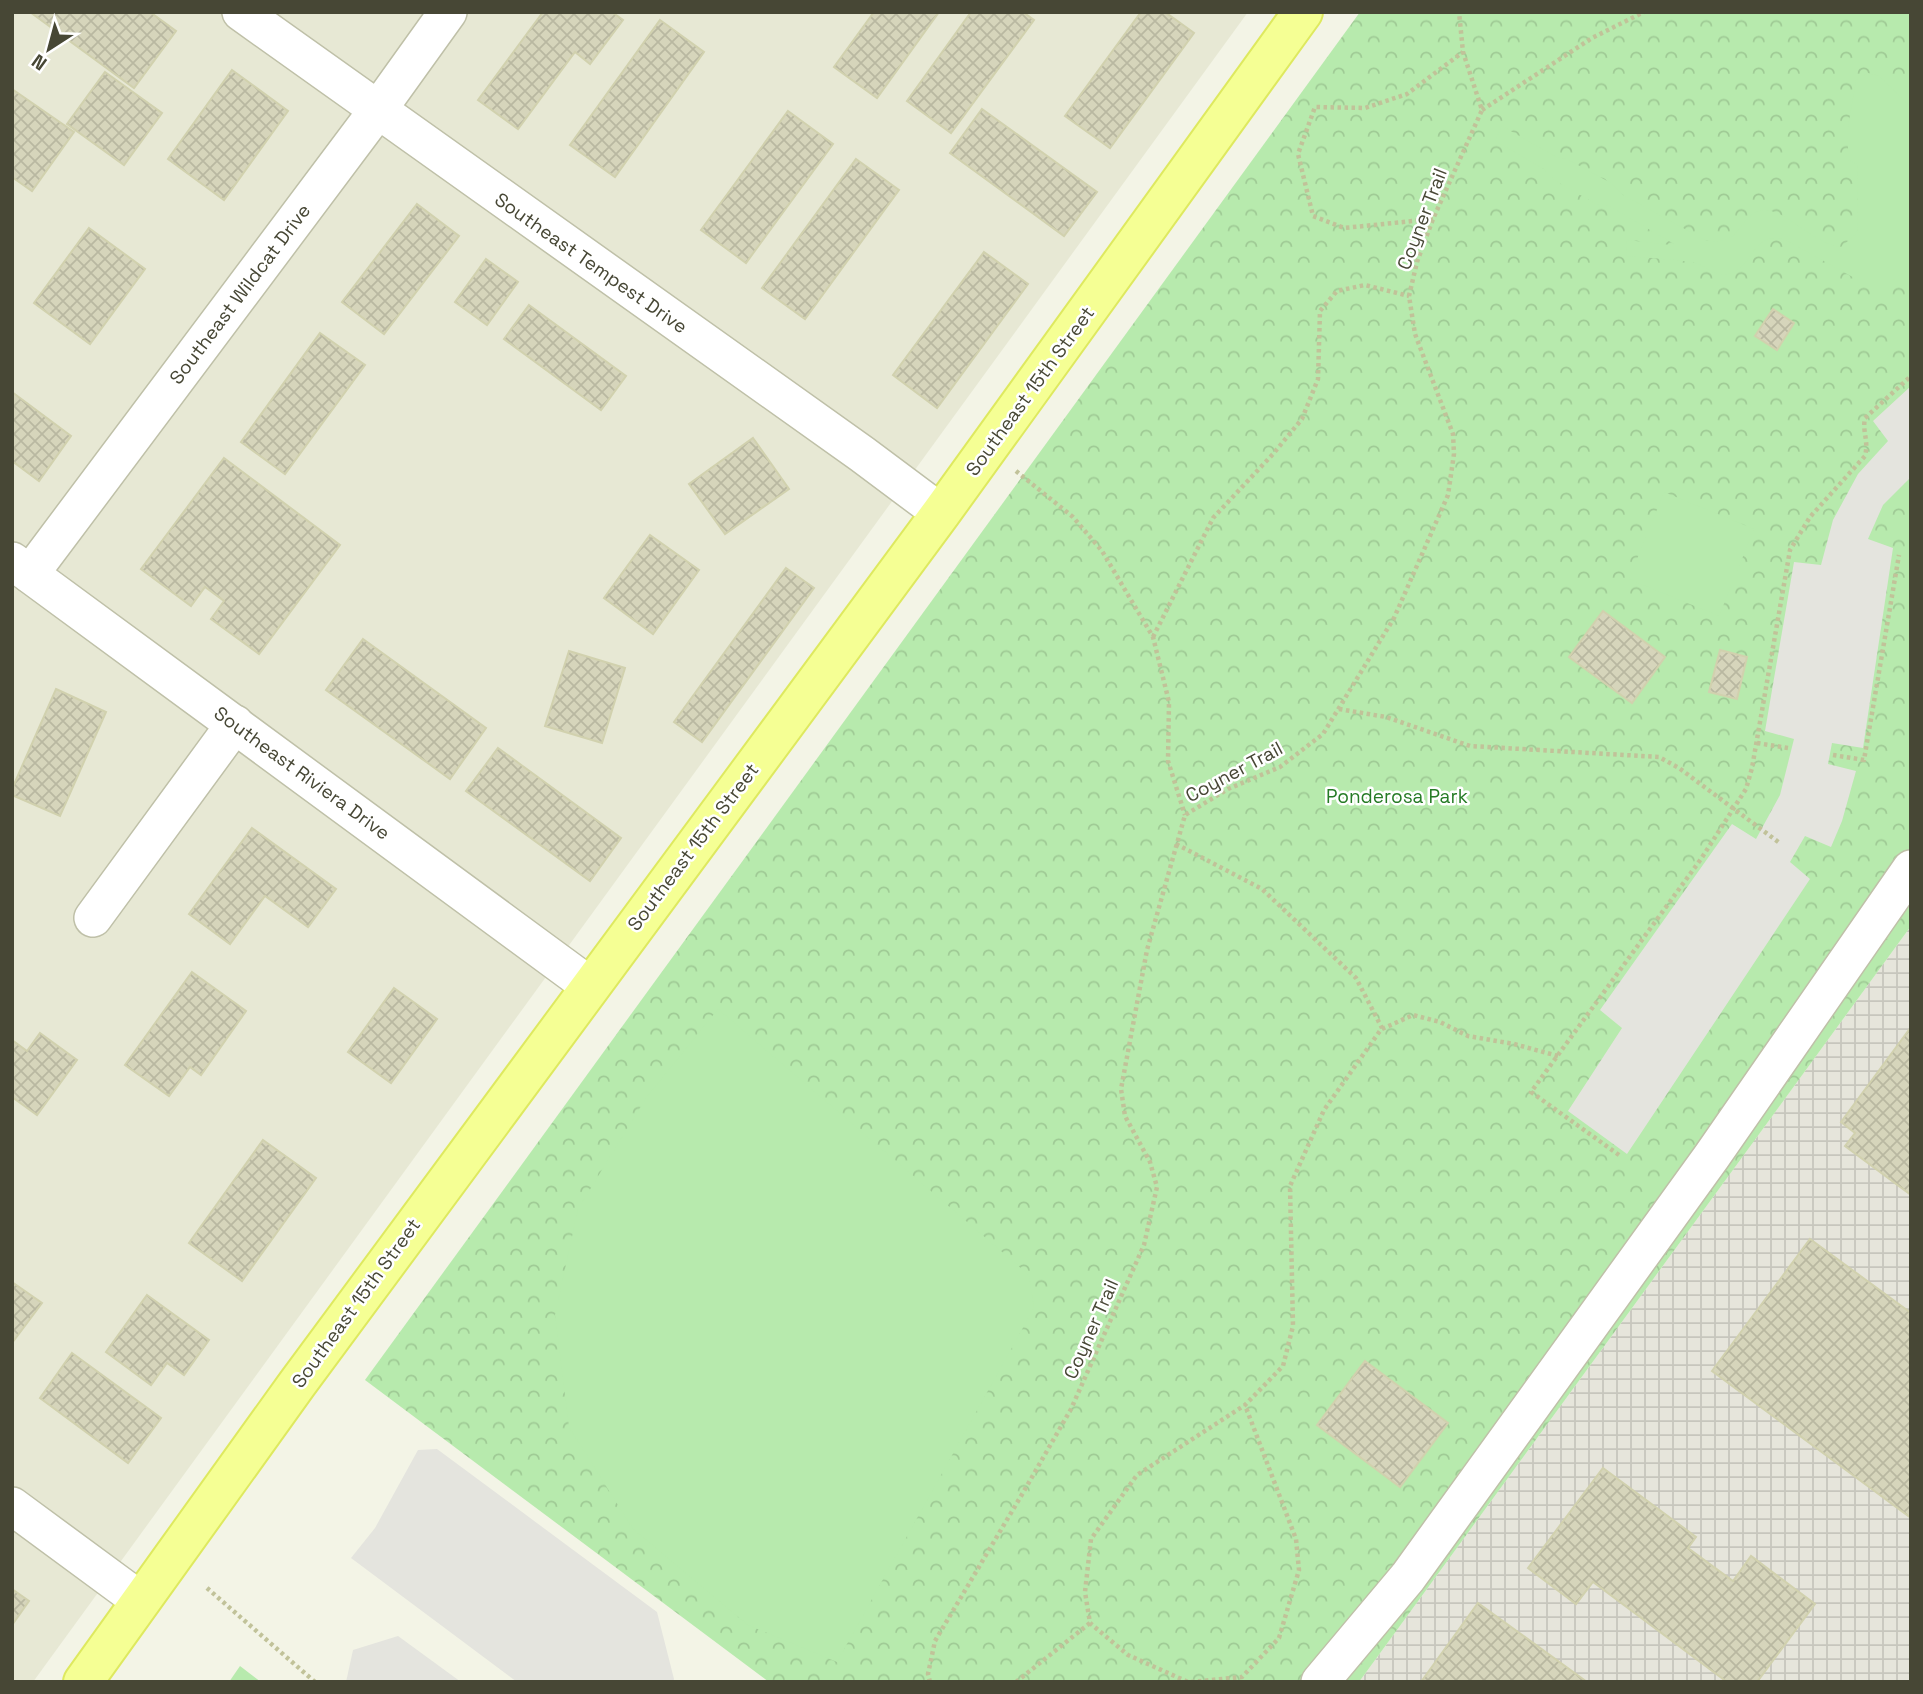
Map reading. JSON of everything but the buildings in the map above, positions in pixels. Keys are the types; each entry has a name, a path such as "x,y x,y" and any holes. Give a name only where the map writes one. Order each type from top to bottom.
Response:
{"main road":[{"name":"Southeast 15th Street","path":"83,1682 297,1384 988,449 1303,12"}],"street":[{"name":"Southeast Tempest Drive","path":"241,12 941,513"},
{"name":"Southeast Wildcat Drive","path":"21,567 377,111 448,12"},
{"name":"Southeast Riviera Drive","path":"21,567 590,986"},
{"path":"93,918 235,724"},
{"path":"1320,1682 1408,1577 1712,1156 1911,869"},
{"path":"12,1506 141,1601"}],"path":[{"path":"1459,12 1463,52 1482,110 1592,38 1644,12"},
{"path":"1433,219 1344,228 1313,216 1298,153 1315,107 1365,108 1407,94 1463,52"},
{"name":"Coyner Trail","path":"930,1682 928,1674 934,1641 1071,1409 1144,1245 1157,1187 1150,1162 1125,1116 1121,1088 1147,950 1185,815 1228,789 1280,767 1323,734 1394,618 1448,495 1454,454 1453,434 1415,334 1409,296 1417,262 1433,219 1482,110"},
{"path":"1153,637 1213,518 1302,419 1318,379 1320,311 1337,290 1366,285 1409,296"},
{"path":"1619,1154 1531,1092 1701,859 1746,789 1757,743 1790,550 1810,517 1865,456 1868,443 1865,418 1911,376"},
{"path":"988,449 1073,517 1102,551 1153,637 1169,702 1168,761 1185,815"},
{"path":"1833,755 1864,760 1899,555"},
{"path":"1339,709 1387,717 1470,746 1659,757 1679,768 1781,844"},
{"path":"1757,743 1788,748"},
{"path":"1176,844 1262,889 1356,978 1381,1029"},
{"path":"1245,1405 1296,1539 1299,1570 1279,1638 1242,1677 1190,1682 1128,1655 1090,1623 1085,1592 1091,1539 1137,1475 1245,1405 1283,1366 1293,1326 1290,1186 1324,1110 1381,1029 1413,1015 1440,1022 1468,1036 1514,1044 1558,1056"},
{"path":"207,1588 298,1670 315,1682"},
{"path":"1016,1682 1090,1623"}],"shaded area":[{"path":"12,12 1248,12 33,1682 12,1682"},
{"path":"1911,386 1911,477 1883,505 1868,539 1893,548 1863,748 1832,743 1828,764 1856,771 1842,821 1831,847 1805,836 1790,862 1810,879 1627,1154 1568,1111 1622,1028 1600,1010 1732,824 1756,839 1780,795 1794,739 1765,731 1794,562 1821,565 1833,520 1858,474 1888,441 1873,421"},
{"path":"1911,926 1911,1682 1359,1682"},
{"path":"437,1449 657,1612 673,1682 517,1682 351,1558 375,1528 418,1450"},
{"path":"398,1636 461,1682 346,1682 353,1650"}],"green space":[{"name":"Ponderosa Park","path":"1360,12 1911,12 1911,926 1359,1682 769,1682 365,1380"},
{"path":"1868,73 1879,76 1911,107 1911,267 1893,280 1858,280 1784,239 1773,238 1759,245 1737,270 1723,275 1691,262 1626,256 1627,240 1674,244 1609,206 1596,204 1554,180 1544,169 1495,141 1502,126 1556,157 1567,159 1611,183 1623,195 1705,240 1726,240 1749,217 1763,210 1780,215 1821,240 1841,247 1856,234 1858,227 1857,164 1848,160 1848,127 1856,80"},
{"path":"1664,492 1754,529 1719,616 1629,579"},
{"path":"718,1009 1029,1275 1034,1308 837,1662 748,1625 633,1529 569,1427 555,1315 578,1209 646,1098"},
{"path":"240,1666 261,1682 229,1682"}]}
